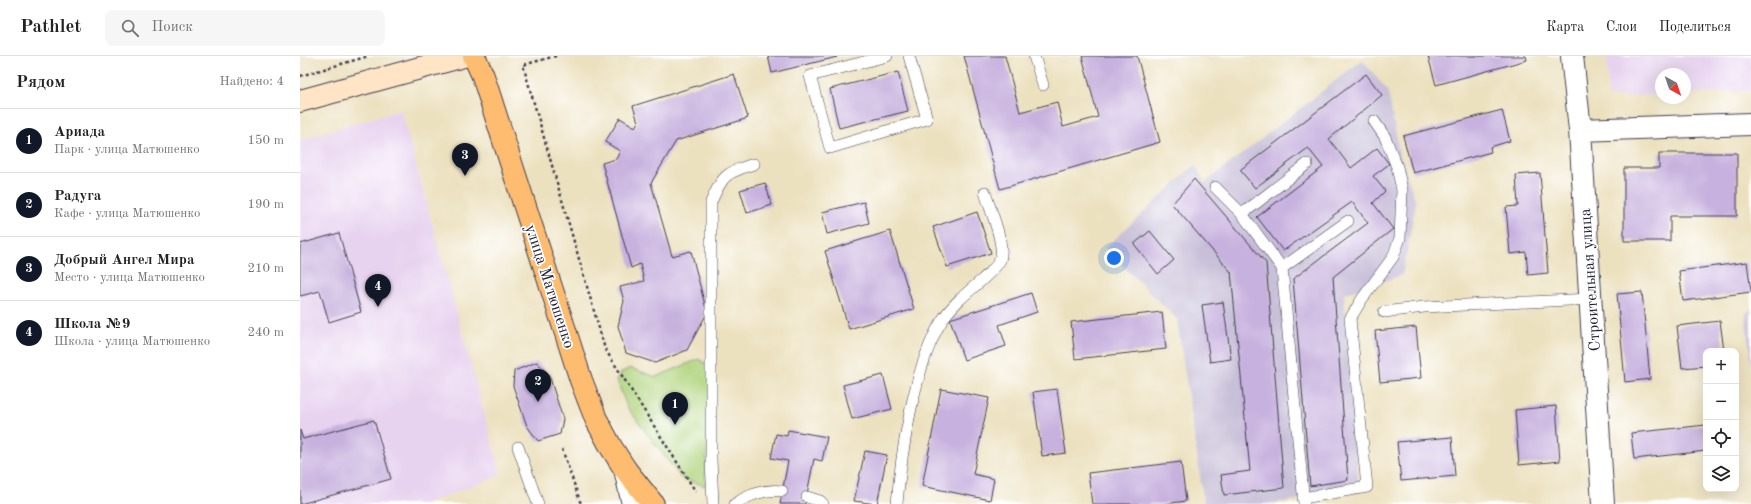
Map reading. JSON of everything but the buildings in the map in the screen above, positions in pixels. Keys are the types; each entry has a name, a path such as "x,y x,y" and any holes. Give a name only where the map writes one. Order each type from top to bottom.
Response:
{"main road":[{"path":"300,102 464,56"},
{"name":"улица Матюшенко","path":"474,56 483,76 581,380 596,419 625,469 653,504"}],"street":[{"name":"Строительная улица","path":"1572,56 1580,130 1603,504"},
{"path":"1580,130 1751,124"},
{"path":"625,469 633,504"}],"lane":[{"path":"887,56 857,60 810,76 830,148 927,119 910,56"},
{"path":"1034,56 1043,85"},
{"path":"1215,186 1242,214 1282,268 1303,501 1367,487 1350,319 1362,299 1393,257 1400,238 1402,190 1398,167 1385,137 1374,121"},
{"path":"713,504 711,459 710,202 720,180 732,170 754,164"},
{"path":"1242,214 1307,164"},
{"path":"897,504 911,408 929,344 944,318 958,301 993,270 1000,260 1002,248 985,192"},
{"path":"1282,268 1348,221"},
{"path":"1384,312 1424,307 1590,299"},
{"path":"518,447 538,504"},
{"path":"735,504 751,495 770,490 782,491"},
{"path":"807,497 820,501 824,504"}],"path":[{"path":"300,76 369,56"},
{"path":"556,56 523,66 604,349 697,493"},
{"path":"562,449 581,504"}],"shaded area":[{"path":"1607,56 1751,56 1751,91 1691,94 1691,68 1655,68 1655,95 1608,97"},
{"path":"1362,60 1388,91 1399,151 1416,203 1402,275 1344,294 1359,492 1265,504 1204,504 1177,319 1105,248 1195,165 1205,183"},
{"path":"401,110 501,475 423,504 300,504 300,140"},
{"path":"1751,308 1751,372 1746,314"}],"green space":[{"path":"699,359 711,368 705,486 681,478 627,407 617,380 622,372 630,368 656,377"}],"place":[{"name":"Добрый Ангел Мира","path":"465,176"},
{"name":"Школа №9","path":"378,307"},
{"name":"Радуга","path":"538,402"},
{"name":"Ариада","path":"675,425"}]}
